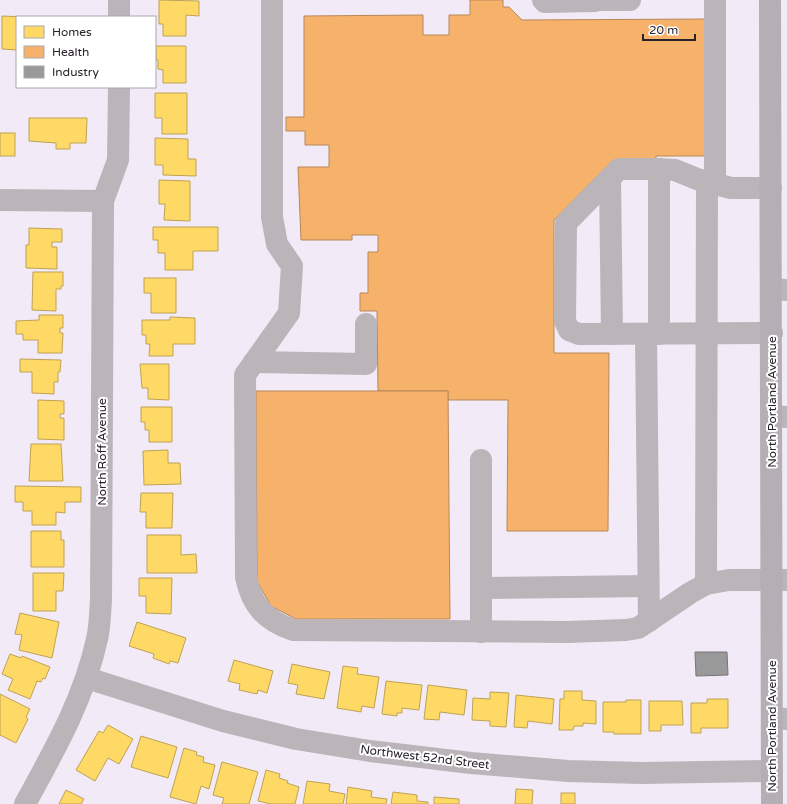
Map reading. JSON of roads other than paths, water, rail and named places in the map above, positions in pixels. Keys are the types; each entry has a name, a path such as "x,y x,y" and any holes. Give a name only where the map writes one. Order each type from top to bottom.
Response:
{"main road":[{"name":"North Portland Avenue","path":"770,0 771,188 779,290 772,333 779,416 780,580 780,718 772,771 772,804"}],"street":[{"path":"119,0 119,16"},
{"path":"272,0 272,217 277,244 292,266 289,313 245,375 246,577 249,592 266,616 277,624 293,630 481,632 626,630 638,628 706,584 729,580 780,580"},
{"path":"543,0 545,2 630,0"},
{"path":"706,584 707,333 715,0"},
{"name":"North Roff Avenue","path":"25,804 66,729 87,678 97,638 101,600 103,201 118,160 119,88"},
{"path":"771,188 731,188 675,170 619,169 566,223 565,321 568,330 579,334 772,333"},
{"path":"649,621 648,586 652,334 659,169"},
{"path":"610,178 612,334"},
{"path":"0,200 103,201"},
{"path":"254,362 366,364 366,324"},
{"path":"481,460 481,632"},
{"path":"481,588 648,586"},
{"name":"Northwest 52nd Street","path":"87,678 223,720 296,739 370,751 471,763 568,771 642,773 772,771"}]}
